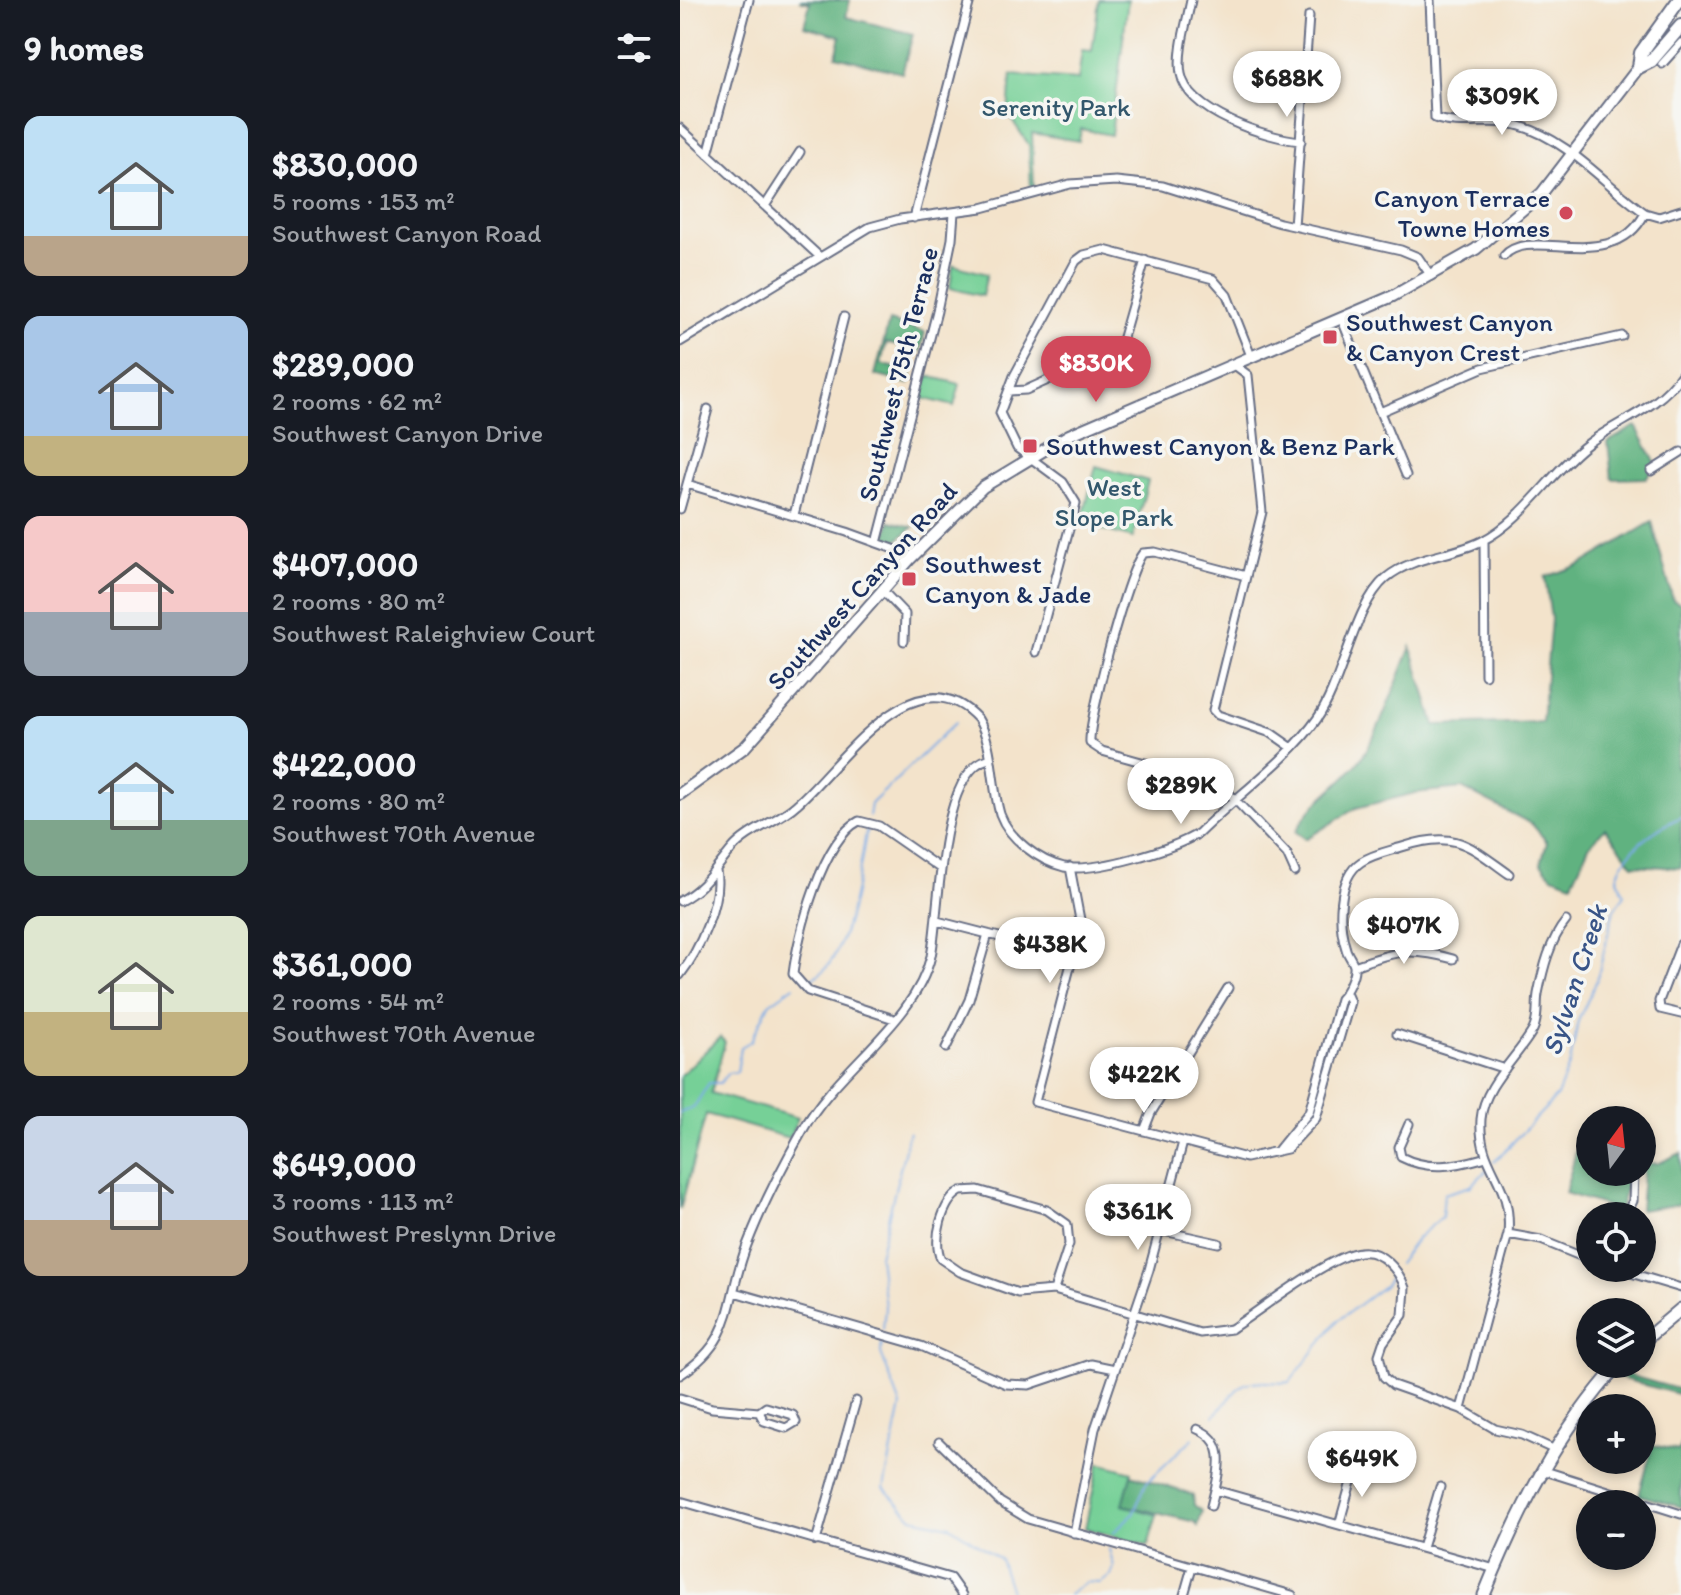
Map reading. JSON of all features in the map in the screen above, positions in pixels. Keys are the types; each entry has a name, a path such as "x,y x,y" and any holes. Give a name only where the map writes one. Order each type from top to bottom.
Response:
{"highway":[{"path":"1639,67 1641,53 1679,0"},
{"path":"1639,67 1651,61 1681,26"}],"main road":[{"name":"Southwest Canyon Road","path":"681,791 745,747 910,559 969,499 1029,456 1069,435 1431,276 1493,237 1542,193 1639,67"},
{"path":"1656,1330 1681,1309"},
{"path":"1484,1595 1540,1470 1608,1378"}],"street":[{"path":"708,154 749,0"},
{"path":"914,218 970,0"},
{"path":"1191,0 1180,69 1189,92 1210,110 1232,121 1301,141"},
{"path":"1430,0 1433,116 1441,120 1502,121 1520,125 1549,139 1645,213 1659,217 1681,210"},
{"path":"1294,226 1309,16"},
{"path":"1662,64 1681,43"},
{"path":"680,128 819,256"},
{"path":"765,206 800,152"},
{"path":"680,342 819,256 876,225 954,213 1070,184 1116,181 1176,189 1294,226 1408,252 1421,260 1431,276"},
{"name":"Southwest 75th Terrace","path":"877,543 937,311 952,239 954,213"},
{"path":"1504,256 1514,247 1603,246 1633,232 1645,213"},
{"path":"1036,652 1076,503 1063,482 1017,448 1000,413 1076,261 1084,255 1104,250 1213,279 1227,295 1251,356"},
{"path":"1009,391 1026,390 1121,344 1145,260"},
{"path":"794,515 844,317"},
{"path":"1341,318 1406,475"},
{"path":"1380,412 1482,368 1622,336"},
{"path":"1233,364 1248,375 1262,512 1213,710 1218,715 1271,733 1291,747"},
{"path":"680,901 701,887 732,848 796,805 860,738 902,706 939,698 960,703 981,724 1005,822 1034,853 1070,867 1160,852 1182,844 1199,833 1319,717 1370,601 1383,580 1402,568 1484,540 1511,519 1573,456 1607,431 1659,401 1681,375"},
{"path":"680,509 708,409"},
{"path":"1651,471 1681,452"},
{"path":"687,484 794,515 877,543 910,559"},
{"path":"1484,540 1485,675"},
{"path":"1246,576 1155,552 1143,553 1134,566 1090,743 1102,751 1220,784 1287,854 1295,872"},
{"path":"883,591 905,614 904,641"},
{"path":"680,1375 714,1348 747,1243 804,1128 832,1087 911,1001 926,974 937,921 945,832 971,770 988,759"},
{"path":"894,1019 808,991 793,974 822,868 849,826 859,821 879,826 941,869"},
{"path":"1070,867 1081,925 1035,1102 1246,1158 1287,1149 1296,1143 1316,1118 1350,1002 1346,993 1354,966 1344,942 1343,901 1350,873 1363,860 1429,839 1446,838 1469,845 1509,874"},
{"path":"680,975 705,928 718,882 716,871"},
{"path":"937,921 1073,956"},
{"path":"1461,1409 1508,1234 1507,1196 1483,1158 1481,1119 1485,1101 1534,1028 1538,995 1555,934 1566,921"},
{"path":"946,1048 969,1000 988,934"},
{"path":"1681,944 1659,1001 1660,1009 1681,1014"},
{"path":"1354,966 1395,951 1420,950 1453,959"},
{"path":"1144,1131 1151,1113 1228,988"},
{"path":"1397,1034 1505,1069"},
{"path":"1409,1124 1399,1147 1401,1157 1412,1163 1458,1165 1483,1158"},
{"path":"1074,1533 1095,1429 1135,1314 1183,1142"},
{"path":"1054,1290 1070,1238 1061,1217 978,1190 953,1195 937,1240 939,1255 946,1264 1018,1293 1054,1290 1200,1333 1231,1329 1338,1259 1367,1252 1386,1261 1399,1274 1405,1288 1403,1315 1383,1343 1379,1355 1384,1377 1393,1385 1461,1409 1495,1429 1522,1435 1553,1449"},
{"path":"1159,1230 1218,1243"},
{"path":"1508,1234 1541,1240 1576,1254"},
{"path":"1656,1281 1681,1288"},
{"path":"734,1292 921,1346 1006,1384 1029,1385 1091,1364 1115,1369"},
{"path":"680,1398 712,1408 759,1412"},
{"path":"816,1541 856,1401"},
{"path":"763,1407 769,1407 793,1415 796,1422 786,1428 764,1421 759,1412 763,1407"},
{"path":"1197,1429 1208,1434 1219,1448 1221,1467 1211,1506"},
{"path":"939,1442 1007,1508 1035,1522 1292,1595"},
{"path":"1339,1525 1356,1464"},
{"path":"1540,1470 1681,1514"},
{"path":"1422,1548 1440,1487"},
{"path":"1215,1490 1495,1569"},
{"path":"680,1501 950,1578 962,1595"},
{"path":"1184,1595 1192,1567"}],"green space":[{"path":"799,0 850,0 846,17 913,34 902,73 836,56 841,36 804,26 810,3"},
{"name":"Serenity Park","path":"1099,0 1128,0 1111,135 1081,129 1079,141 1032,133 1034,189 1031,190 1029,145 1008,114 1011,75 1078,80 1082,50 1092,51"},
{"path":"953,265 987,274 982,296 950,288"},
{"path":"889,321 925,332 920,352 886,343 881,364 912,372 909,384 875,375"},
{"path":"928,376 960,384 954,406 922,398"},
{"path":"1636,426 1656,464 1646,478 1612,479 1608,442"},
{"name":"West Slope Park","path":"1096,466 1148,481 1133,538 1081,524"},
{"path":"890,521 913,527 895,542 886,536"},
{"path":"1652,522 1673,600 1681,604 1681,737 1676,766 1681,771 1681,868 1633,865 1605,828 1589,846 1572,883 1552,876 1541,864 1547,842 1532,824 1462,788 1415,793 1356,808 1306,839 1296,832 1310,811 1364,754 1384,715 1411,647 1435,725 1542,722 1551,619 1545,577 1580,565"},
{"path":"720,1037 725,1042 711,1093 798,1118 789,1138 706,1114 680,1210 680,1076"},
{"path":"1576,1152 1576,1186 1626,1186 1622,1202 1594,1202 1565,1193"},
{"path":"1681,1153 1681,1204 1656,1208 1656,1202 1641,1202 1642,1186 1656,1186 1656,1163"},
{"path":"1620,1378 1638,1378 1681,1390 1681,1395"},
{"path":"1681,1443 1681,1507 1656,1500 1656,1490 1640,1490 1645,1474 1656,1474 1656,1446 1678,1451"},
{"path":"1099,1463 1132,1472 1123,1505 1157,1515 1148,1546 1085,1528"},
{"path":"1131,1475 1193,1495 1194,1505 1202,1511 1198,1526 1195,1522 1123,1505"}],"waterway":[{"path":"869,816 871,804 956,722"},
{"name":"Sylvan Creek","path":"1494,1162 1557,1096 1570,1063 1578,1021 1597,980 1614,909 1625,895 1617,879 1620,869 1642,842 1681,817"},
{"path":"805,981 822,972 840,944 852,904 867,828"},
{"path":"680,1113 694,1107 709,1083 720,1083 728,1073 737,1072 741,1047 751,1041 769,1004 794,986"},
{"path":"883,1329 885,1308 879,1256 909,1132"},
{"name":"Sylvan Creek","path":"1398,1264 1417,1238 1442,1217 1444,1194 1471,1186 1486,1171"},
{"path":"1214,1416 1245,1384 1290,1382 1337,1321 1384,1286 1392,1275"},
{"path":"882,1341 881,1353 901,1406 884,1488 912,1518 950,1526 1000,1559 1012,1595"},
{"name":"Sylvan Creek","path":"1113,1533 1134,1512 1146,1483 1193,1438"},
{"name":"Sylvan Creek","path":"1069,1595 1086,1582 1100,1583 1111,1576 1114,1567 1109,1549"}],"place":[{"name":"Canyon Terrace Towne Homes","path":"1566,213"},
{"name":"Southwest Canyon & Canyon Crest","path":"1330,337"},
{"name":"Southwest Canyon & Benz Park","path":"1030,446"},
{"name":"Southwest Canyon & Jade","path":"909,579"}]}
